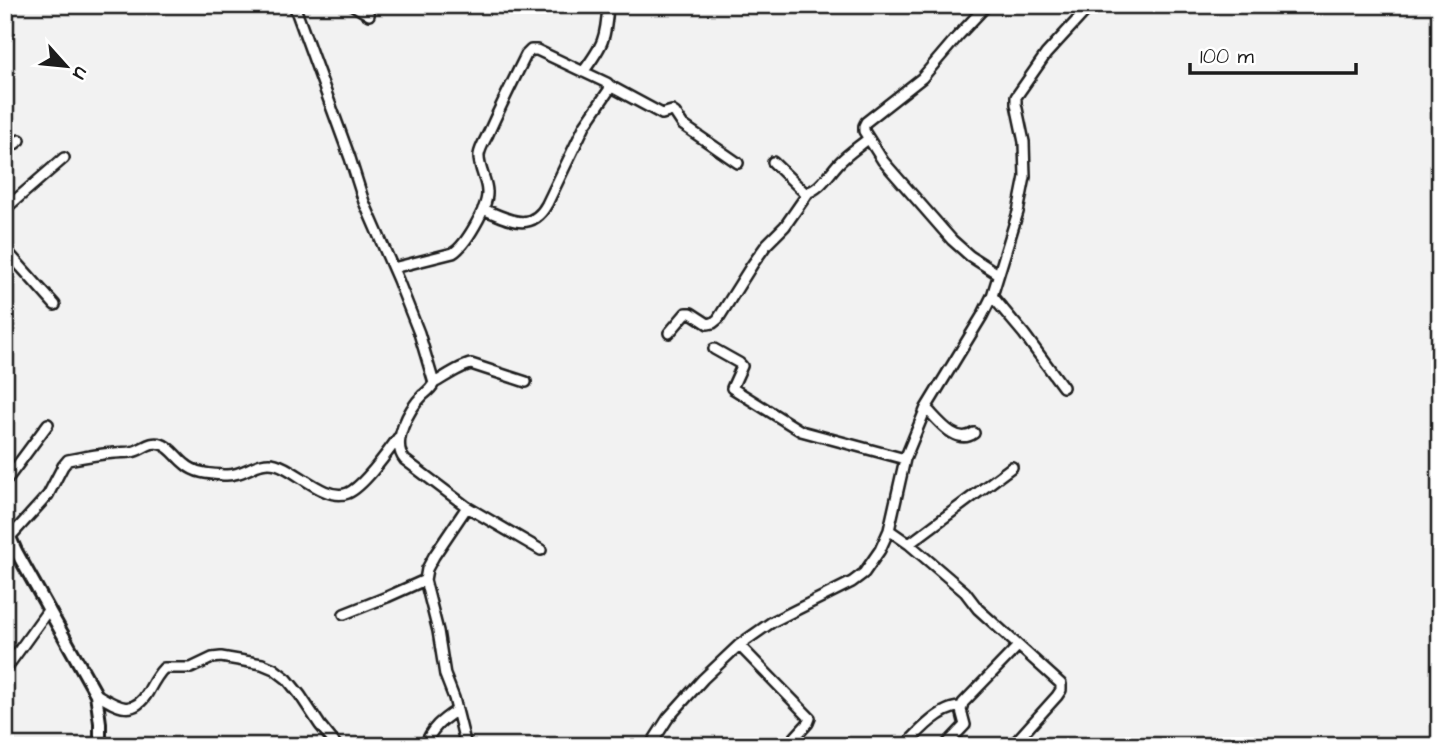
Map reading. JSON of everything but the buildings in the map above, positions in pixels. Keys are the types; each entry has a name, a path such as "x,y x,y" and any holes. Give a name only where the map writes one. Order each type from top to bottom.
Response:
{"street":[{"path":"294,5 364,202 419,333 434,383"},
{"path":"353,5 369,15"},
{"path":"583,72 603,43 607,30 608,5"},
{"path":"987,5 922,78 866,122 864,131 883,161 952,240 970,256 998,274"},
{"path":"650,746 668,718 702,679 739,645 772,622 852,582 864,573 880,550 888,530 905,459 926,408 992,296 1018,212 1025,177 1024,142 1016,97 1046,54 1091,5"},
{"path":"393,268 453,253 466,242 486,205 487,192 479,154 526,55 531,50 537,50 607,83 662,114 672,111 683,125 738,163"},
{"path":"483,209 513,220 534,220 544,209 585,125 610,86"},
{"path":"669,333 687,313 708,324 718,319 767,244 785,226 808,193 817,188 839,163 868,139"},
{"path":"5,151 20,140"},
{"path":"5,209 64,158"},
{"path":"773,162 808,193"},
{"path":"5,249 55,305"},
{"path":"992,296 1063,387"},
{"path":"714,349 742,366 732,388 801,431 905,459"},
{"path":"526,382 471,364 466,365 434,383 422,396 408,417 398,447 405,460 467,507 541,550"},
{"path":"926,408 954,435 961,438 974,433"},
{"path":"5,482 48,424"},
{"path":"100,746 96,694 7,535 48,495 62,466 68,460 131,453 150,443 157,443 167,447 186,466 203,473 239,474 267,462 287,468 325,491 345,494 360,484 400,436"},
{"path":"909,544 1012,467"},
{"path":"466,746 445,675 438,631 425,580 434,556 467,507"},
{"path":"888,530 909,544 965,592 978,609 1061,684 1061,690 1012,746"},
{"path":"344,614 425,580"},
{"path":"5,670 49,610"},
{"path":"739,645 809,715 808,723 787,746"},
{"path":"961,707 1018,646"},
{"path":"96,694 116,706 128,708 139,704 145,698 164,668 191,668 212,658 221,657 262,664 287,679 337,746"},
{"path":"907,744 922,727 940,714 953,706 961,707"},
{"path":"945,746 965,725 961,707"},
{"path":"425,746 432,730 457,710"}]}
